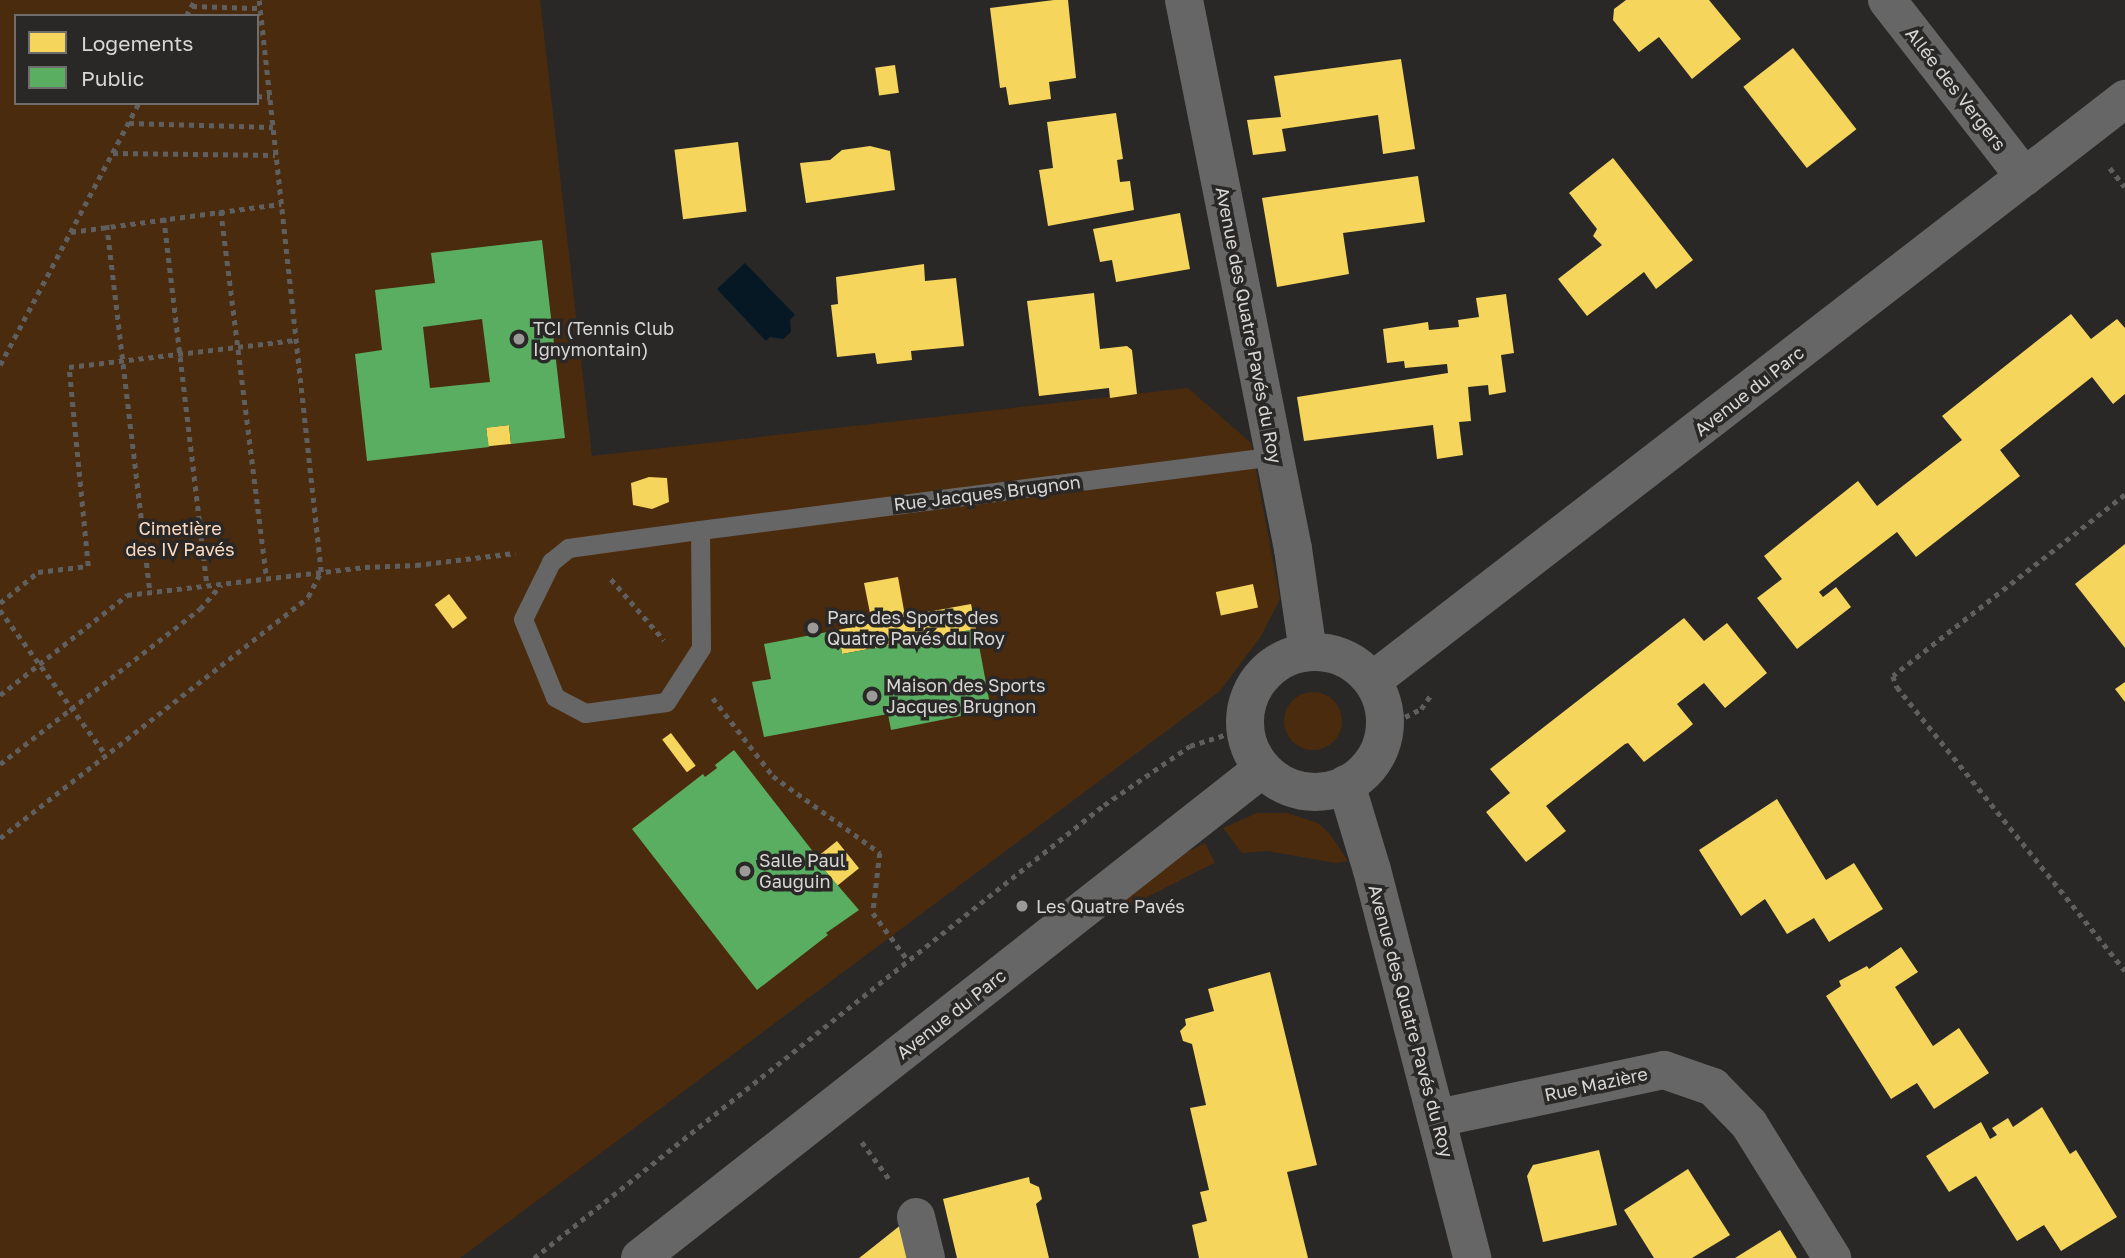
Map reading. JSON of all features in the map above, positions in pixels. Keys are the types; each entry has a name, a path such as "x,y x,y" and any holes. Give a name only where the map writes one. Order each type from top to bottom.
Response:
{"street":[{"name":"Avenue des Quatre Pavés du Roy","path":"1184,0 1293,549 1308,652"},
{"name":"Allée des Vergers","path":"1887,0 2025,177"},
{"name":"Avenue du Parc","path":"1372,681 2125,99"},
{"path":"1308,652 1333,654 1354,664 1372,681 1382,702 1385,726 1381,744 1361,774 1346,785 1324,791 1301,790 1280,783 1262,769 1250,750 1245,729 1246,706 1261,678 1287,657 1308,652"},
{"name":"Avenue du Parc","path":"640,1258 1262,769"},
{"name":"Avenue des Quatre Pavés du Roy","path":"1346,785 1372,870 1472,1258"},
{"name":"Rue Mazière","path":"1438,1118 1664,1070 1713,1087 1749,1124 1832,1258"},
{"path":"916,1217 926,1258"}],"lane":[{"name":"Rue Jacques Brugnon","path":"568,548 1275,456"},
{"path":"568,548 551,562 523,619 555,697 585,713 666,702 691,669 701,648 700,530"}],"path":[{"path":"187,14 195,0"},
{"path":"0,838 308,597 321,572 270,97 260,36 259,0"},
{"path":"192,6 260,8"},
{"path":"259,66 266,67"},
{"path":"259,96 270,97"},
{"path":"0,365 138,105"},
{"path":"129,122 273,127"},
{"path":"113,153 275,155"},
{"path":"2104,160 2125,187"},
{"path":"71,232 107,225 281,204"},
{"path":"221,211 267,578"},
{"path":"164,218 207,585"},
{"path":"107,225 150,592"},
{"path":"0,603 38,572 88,566 68,367 296,340"},
{"path":"2125,495 1893,677 1895,684 2125,971"},
{"path":"605,543 611,582 691,669 773,776 880,853 873,913 907,959"},
{"path":"0,695 127,595 321,572 415,565 568,548"},
{"path":"0,764 200,609 222,584"},
{"path":"0,610 106,755"},
{"path":"534,1258 1104,805 1190,746 1245,729"},
{"path":"834,1105 916,1217"}],"green space":[{"name":"Parc des Sports des Quatre Pavés du Roy","path":"0,0 540,0 592,456 1188,388 1251,443 1280,599 1261,636 1220,691 460,1258 0,1258"},
{"path":"1307,692 1319,692 1334,700 1342,715 1342,727 1334,742 1319,750 1307,750 1292,742 1284,727 1284,715 1292,700"},
{"path":"1257,813 1287,813 1318,823 1330,834 1348,861 1336,863 1267,851 1242,853 1223,828"},
{"path":"1205,843 1215,863 1113,914 1103,895"}],"water":[{"path":"745,263 795,315 790,320 791,332 783,339 770,337 766,341 717,289"}],"building: Logements":[{"path":"1068,0 1076,78 1049,82 1051,99 1009,105 1006,87 1000,88 990,8"},
{"path":"1626,0 1709,0 1741,39 1692,79 1659,37 1639,52 1613,20 1614,9"},
{"path":"1793,48 1856,129 1807,168 1743,87"},
{"path":"1401,59 1415,149 1383,154 1378,115 1282,129 1286,151 1253,155 1247,120 1281,117 1274,76"},
{"path":"895,65 899,93 879,96 875,68"},
{"path":"1116,113 1123,159 1117,160 1120,182 1130,181 1134,210 1048,226 1039,170 1053,168 1047,122"},
{"path":"738,142 747,211 683,219 674,150"},
{"path":"870,146 890,151 895,190 806,203 800,163 830,160 842,150"},
{"path":"1613,158 1693,260 1656,289 1644,272 1587,316 1558,279 1602,245 1593,236 1597,229 1569,193"},
{"path":"1418,176 1425,222 1343,233 1349,274 1277,287 1262,198"},
{"path":"1180,213 1190,269 1116,282 1112,260 1100,262 1093,229"},
{"path":"924,264 925,281 956,278 964,346 911,351 912,360 877,364 875,353 837,357 831,305 838,304 836,277"},
{"path":"1094,293 1100,349 1127,346 1132,350 1137,394 1110,398 1109,388 1039,396 1027,301"},
{"path":"1506,294 1514,353 1501,355 1506,392 1489,395 1488,385 1468,387 1471,421 1459,422 1463,455 1437,459 1433,425 1304,441 1297,397 1448,373 1447,364 1405,368 1404,361 1387,363 1383,329 1428,322 1429,330 1459,327 1458,320 1479,317 1476,298"},
{"path":"2071,314 2091,339 2117,319 2125,328 2125,394 2113,404 2092,377 2000,450 2020,476 1916,557 1897,532 1819,592 1823,597 1836,587 1851,607 1797,649 1757,598 1782,579 1764,556 1858,481 1877,506 1962,440 1942,416"},
{"path":"509,425 511,444 488,446 486,427"},
{"path":"649,477 667,478 669,502 652,509 633,505 631,483"},
{"path":"2125,544 2125,648 2075,584"},
{"path":"898,577 905,616 971,604 976,629 842,654 838,630 872,623 864,583"},
{"path":"1253,584 1258,607 1221,615 1216,592"},
{"path":"449,594 467,618 453,629 435,605"},
{"path":"1684,618 1704,641 1727,623 1767,673 1725,708 1704,683 1677,704 1693,724 1644,762 1628,743 1625,744 1546,806 1566,831 1526,862 1486,812 1510,793 1490,769"},
{"path":"2125,682 2125,702 2115,689"},
{"path":"671,733 696,766 687,772 662,740"},
{"path":"1777,799 1826,880 1854,863 1883,909 1829,942 1814,918 1787,934 1765,899 1741,916 1699,850"},
{"path":"837,841 859,868 837,886 815,859"},
{"path":"1901,947 1918,972 1895,987 1933,1046 1959,1028 1989,1073 1934,1109 1917,1083 1891,1099 1826,996 1841,986 1839,981 1867,966 1869,969"},
{"path":"1270,972 1317,1165 1287,1172 1308,1258 1199,1258 1192,1225 1207,1221 1200,1192 1209,1190 1190,1108 1206,1105 1192,1044 1183,1041 1180,1031 1186,1025 1185,1019 1214,1011 1208,989"},
{"path":"2042,1107 2070,1154 2076,1150 2117,1217 2061,1251 2044,1225 2017,1241 1976,1176 1949,1192 1926,1156 1981,1122 1990,1139 1997,1135 1992,1128 2008,1118 2013,1127"},
{"path":"1599,1150 1617,1225 1543,1242 1527,1176 1533,1165"},
{"path":"1688,1169 1730,1235 1692,1258 1654,1258 1624,1210"},
{"path":"1029,1177 1030,1183 1039,1187 1042,1199 1036,1204 1049,1258 957,1258 943,1199"},
{"path":"902,1224 910,1258 859,1258 863,1255"},
{"path":"1780,1230 1797,1258 1735,1258"}],"building: Public":[{"name":"TCI (Tennis Club Ignymontain)","path":"542,240 565,438 511,444 509,425 486,428 489,447 367,461 355,354 382,350 375,290 435,283 431,253","holes":["482,319 490,382 430,388 423,327"]},
{"name":"Maison des Sports Jacques Brugnon","path":"976,629 991,710 891,730 888,714 764,737 752,682 771,679 764,644 838,630 842,654"},
{"name":"Salle Paul Gauguin","path":"734,750 818,858 816,860 859,910 826,933 828,935 757,990 632,829 703,774 705,777 717,768 715,765"}],"place":[{"name":"TCI (Tennis Club Ignymontain)","path":"519,339"},
{"name":"Parc des Sports des Quatre Pavés du Roy","path":"813,628"},
{"name":"Maison des Sports Jacques Brugnon","path":"872,696"},
{"name":"Salle Paul Gauguin","path":"745,871"},
{"name":"Les Quatre Pavés","path":"1022,906"}],"park label":[{"name":"Cimetière des IV Pavés","path":"180,539"}]}
